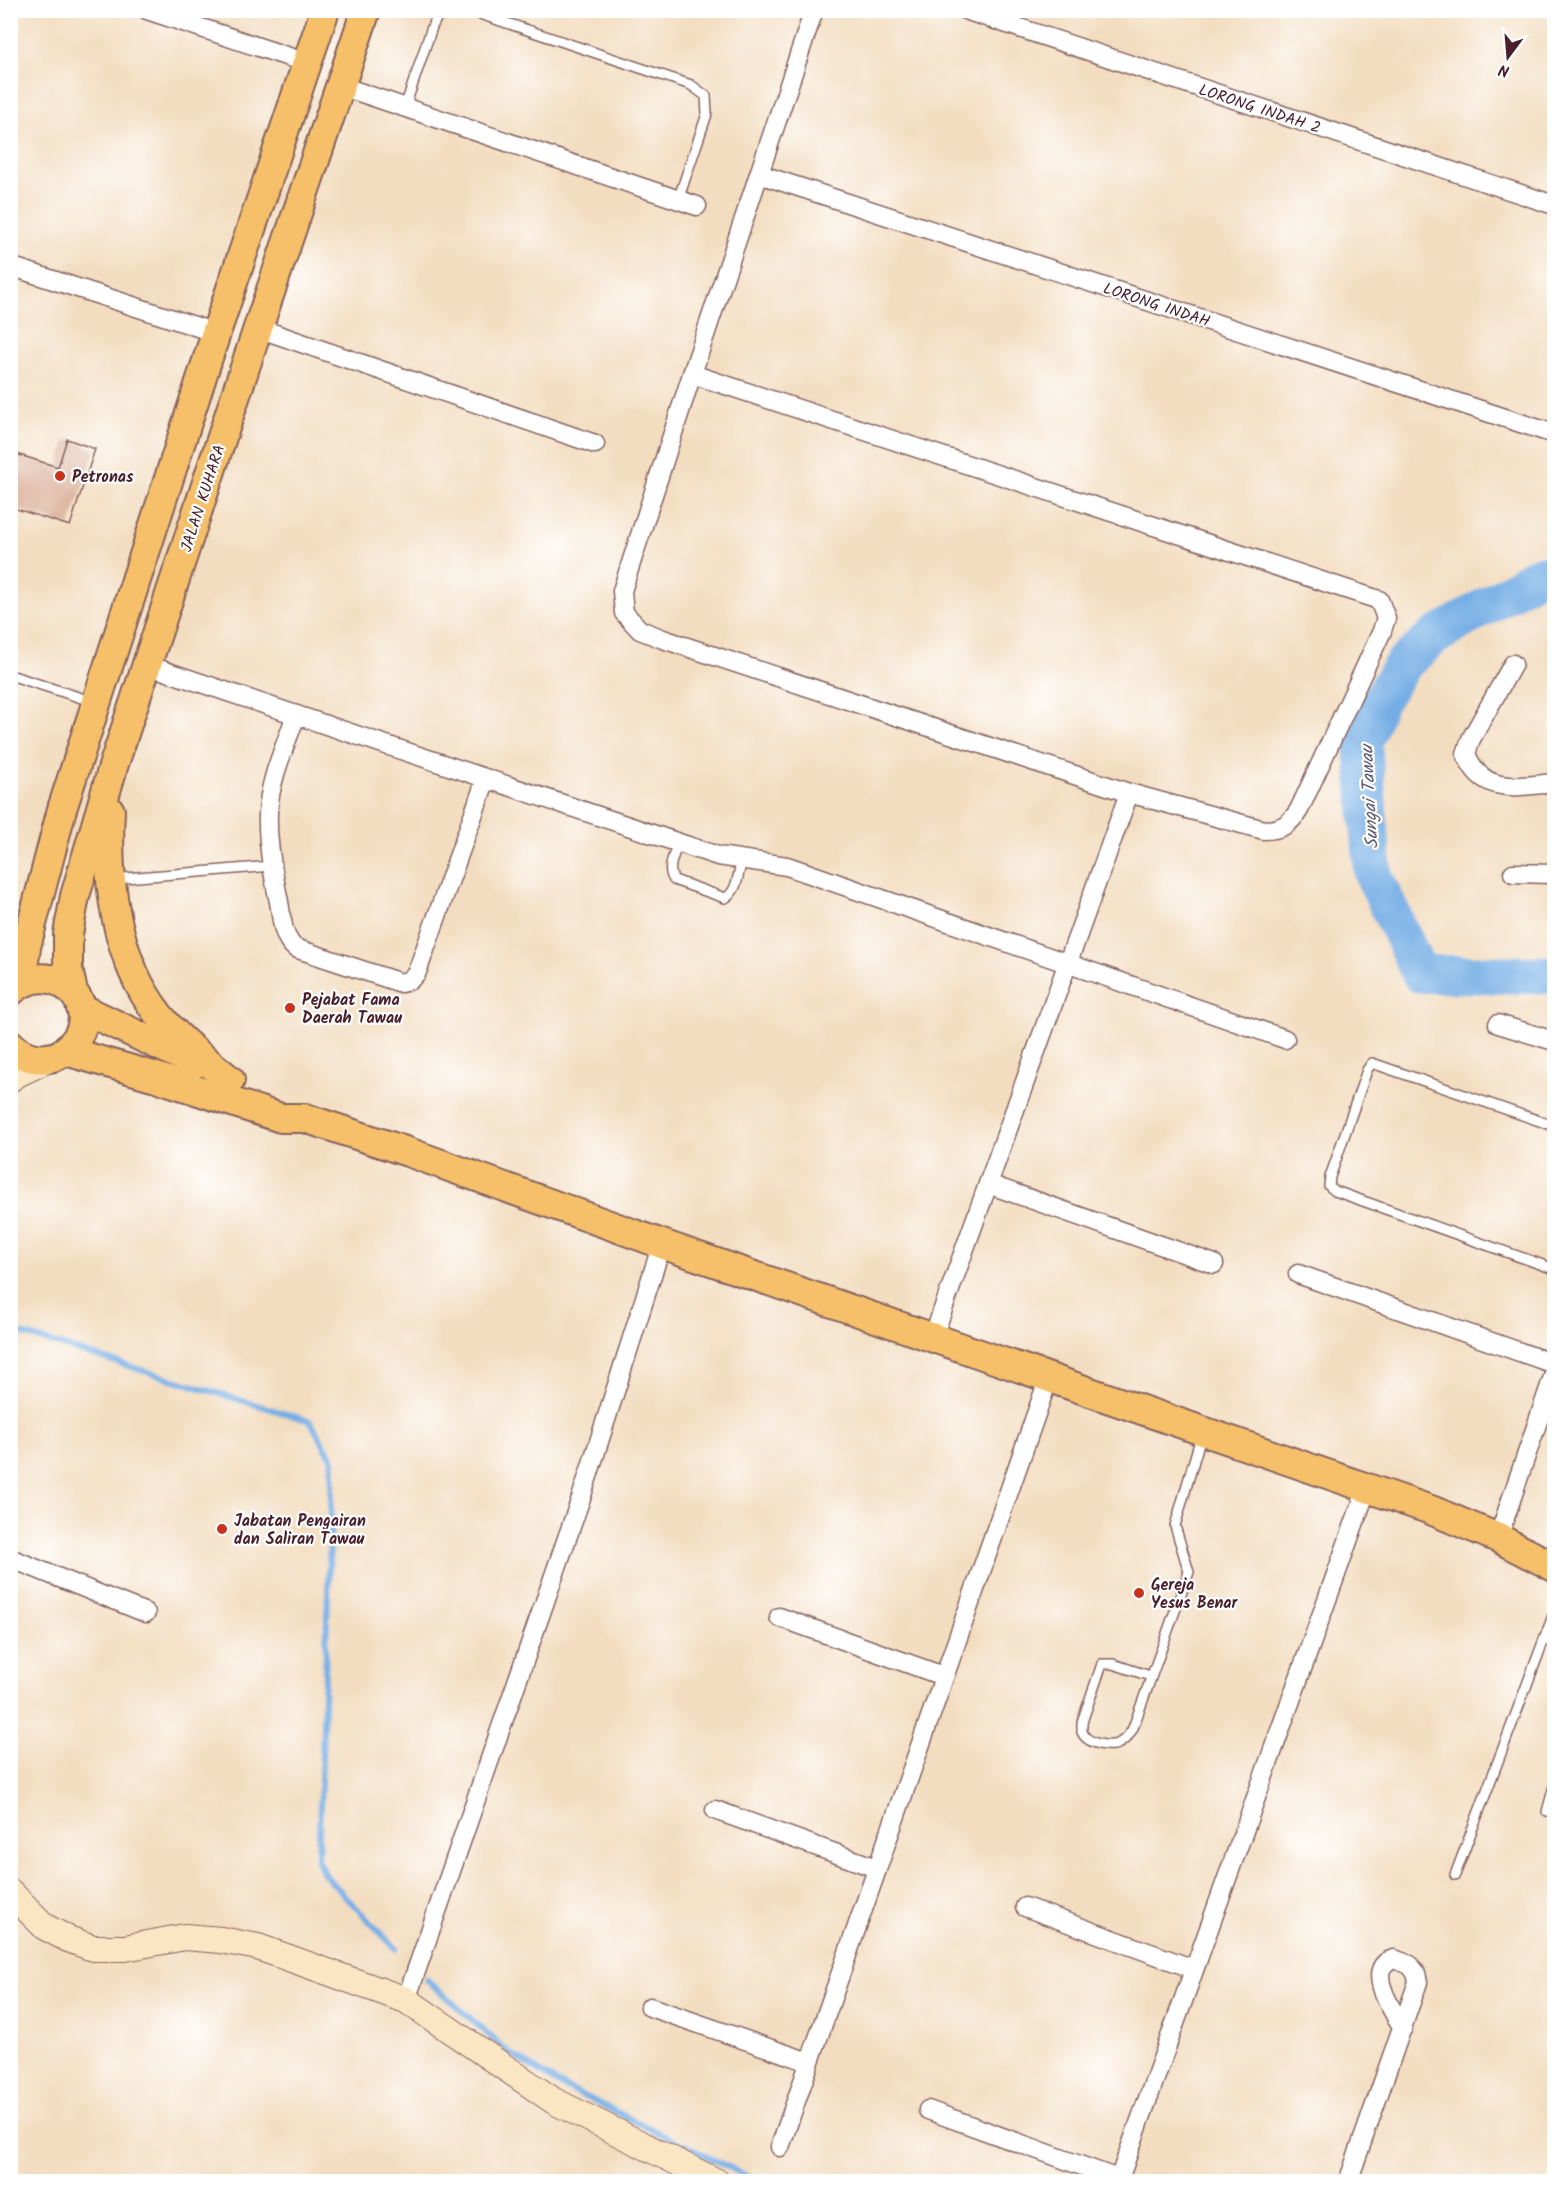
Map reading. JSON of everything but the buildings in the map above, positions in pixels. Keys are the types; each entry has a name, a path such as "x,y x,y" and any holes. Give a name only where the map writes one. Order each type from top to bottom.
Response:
{"main road":[{"path":"15,986 59,819 95,702 324,10"},
{"name":"JALAN KUHARA","path":"60,1054 77,1039 82,1024 68,969 68,934 75,896 113,767 366,10"},
{"path":"113,767 109,834 113,905 130,961 158,1014 177,1034 230,1080"},
{"path":"15,986 34,978 49,978 62,983 77,1000 230,1080 285,1101 305,1118"},
{"path":"10,1044 24,1055 39,1059 60,1054 153,1076 281,1118 305,1118 408,1152 662,1244 1431,1510 1498,1538 1554,1567"}],"street":[{"path":"147,10 307,63"},
{"path":"692,374 1380,600 1386,618 1382,631 1299,810 1291,822 1276,830 1264,830 1129,793 663,639 640,630 624,613 622,591 692,374 814,10"},
{"name":"LORONG INDAH 2","path":"965,10 1554,205"},
{"path":"341,86 697,206"},
{"name":"LORONG INDAH","path":"759,174 1554,434"},
{"path":"10,266 216,333"},
{"path":"258,328 595,444"},
{"path":"1513,664 1471,739 1466,754 1472,768 1488,782 1510,786 1554,783"},
{"path":"147,665 718,856 787,866 1285,1039"},
{"path":"296,715 273,782 268,814 272,866 286,940 295,948 401,983 410,980 417,972 486,779"},
{"path":"933,1337 1129,793"},
{"path":"1513,873 1550,874 1554,871"},
{"path":"1498,1024 1554,1041"},
{"path":"10,1079 60,1054"},
{"path":"987,1185 1214,1264"},
{"path":"406,2000 581,1498 662,1244"},
{"path":"1298,1274 1554,1364"},
{"path":"1498,1538 1554,1374"},
{"path":"780,2147 1048,1377"},
{"path":"928,2110 1118,2180 1367,1488"},
{"path":"10,1558 146,1613"},
{"path":"778,1617 943,1676"},
{"path":"715,1810 876,1868"},
{"path":"10,1892 45,1928 93,1948 125,1948 186,1937 221,1940 258,1947 406,2000 554,2101 717,2181"},
{"path":"1025,1907 1194,1969"},
{"path":"651,2007 809,2062"},
{"path":"1348,2181 1403,2028"}],"lane":[{"path":"405,107 432,27 437,17 445,10"},
{"path":"468,10 700,90 706,96 707,114 678,200"},
{"path":"10,675 95,702"},
{"path":"678,843 670,868 670,875 674,880 725,898 734,889 742,860"},
{"path":"111,879 272,866"},
{"path":"1554,1126 1372,1063 1367,1070 1330,1177 1329,1186 1335,1191 1554,1269"},
{"path":"1150,1676 1113,1664 1102,1664 1082,1722 1082,1731 1085,1736 1109,1745 1121,1742 1129,1736 1189,1572 1175,1526 1203,1431"},
{"path":"1455,1875 1554,1613"},
{"path":"1547,1812 1554,1786"}],"waterway":[{"name":"Sungai Tawau","path":"1554,574 1538,575 1434,637 1403,664 1378,703 1363,743 1373,874 1420,974 1554,975"},
{"path":"10,1330 310,1421 333,1460 318,1860 324,1874 396,1949"},
{"path":"426,1979 508,2052 559,2084 759,2182"}],"place":[{"name":"Petronas","path":"60,476"},
{"name":"Pejabat Fama Daerah Tawau","path":"290,1008"},
{"name":"Jabatan Pengairan dan Saliran Tawau","path":"222,1529"},
{"name":"Gereja Yesus Benar","path":"1139,1593"}]}
